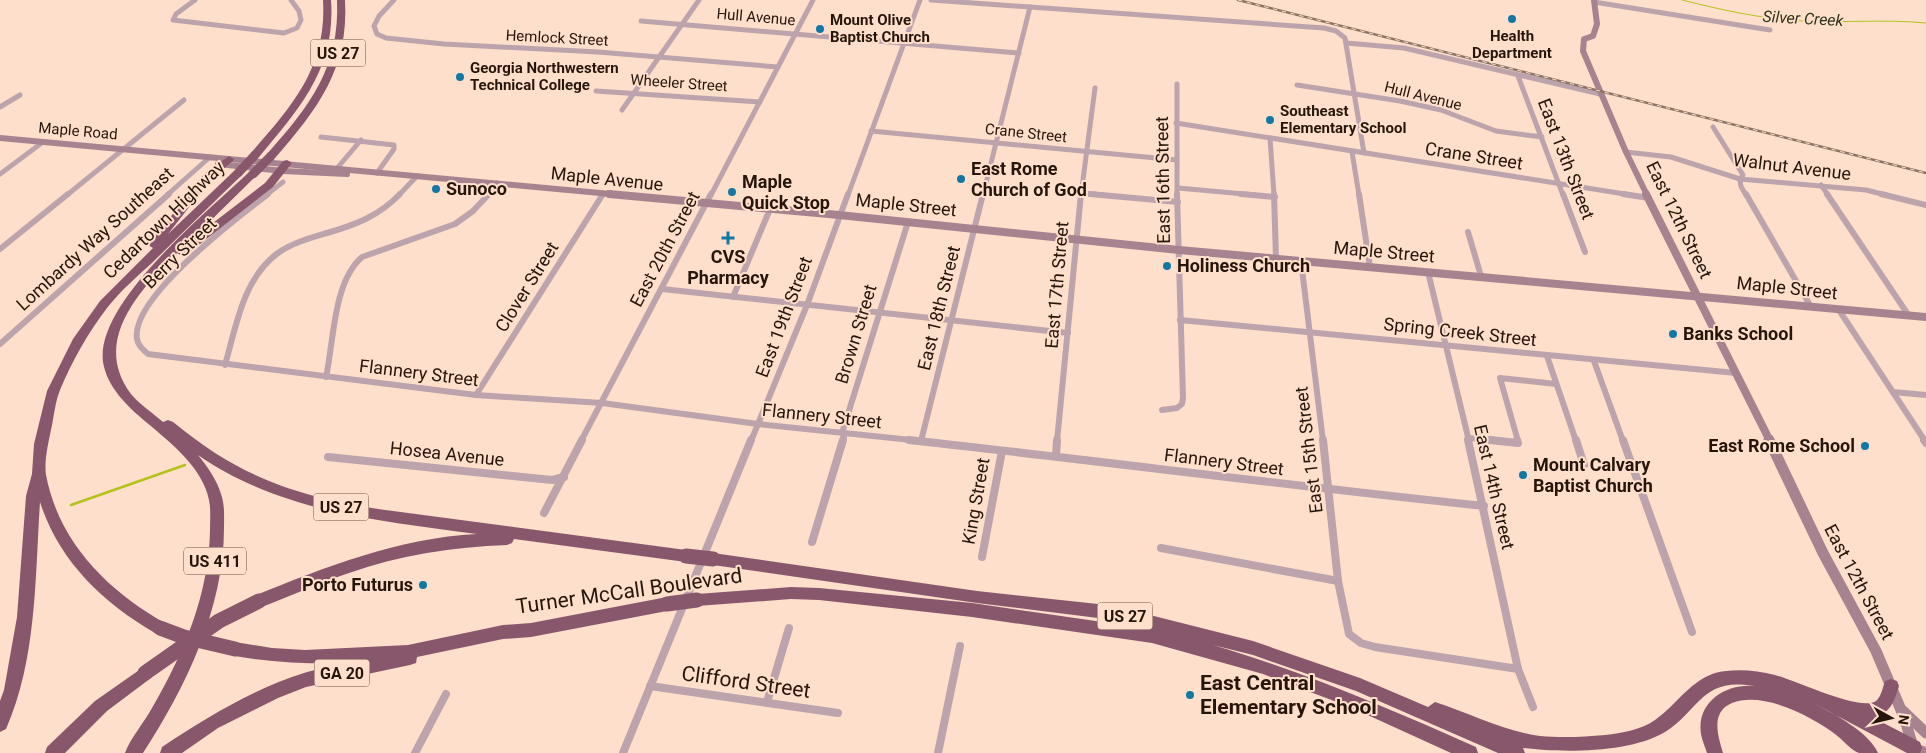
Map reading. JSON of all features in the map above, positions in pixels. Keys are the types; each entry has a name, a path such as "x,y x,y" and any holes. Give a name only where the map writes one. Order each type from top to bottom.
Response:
{"highway":[{"name":"Cedartown Highway","path":"40,474 41,444 53,391 79,339 104,304 126,281 255,158 302,98 325,46 329,13 327,0"},
{"name":"Cedartown Highway","path":"121,388 112,371 109,357 113,335 121,314 134,293 176,248 252,170 271,156 304,118 335,62 340,46 342,0"},
{"path":"126,281 208,176 225,161"},
{"path":"134,293 167,264 269,184 285,167"},
{"name":"Turner McCall Boulevard","path":"121,388 135,396 174,430 213,458 242,475 290,495 370,512 978,597 1098,611 1146,620 1253,648 1360,686 1517,753"},
{"name":"US 411","path":"121,388 128,399 191,456 204,472 214,492 217,513 214,573 204,608 183,662 134,753"},
{"path":"0,724 12,690 25,617 33,496 40,474"},
{"name":"Turner McCall Boulevard","path":"40,474 49,510 66,544 78,563 115,600 139,617 160,628 184,637 235,649 305,656 377,655 408,652 503,632 531,630 667,604 791,593 819,594 981,611 1152,636 1264,667 1356,702 1470,753"},
{"path":"52,753 101,706 145,673 219,621 258,601 365,560 407,549 482,539 592,544"},
{"name":"GA 20","path":"168,753 220,718 263,697 305,680 531,630"},
{"path":"1360,686 1538,743 1598,744 1623,741 1644,735 1671,719 1690,699 1712,681 1752,678 1779,683 1831,705 1918,751"},
{"path":"1831,705 1862,710 1879,708 1884,705 1891,686"},
{"path":"1715,753 1709,728 1710,712 1715,703 1728,696 1754,693 1783,698 1824,717 1870,751"},
{"path":"1400,723 1447,753"}],"main road":[{"name":"East 12th Street","path":"1594,1 1597,27 1593,36 1584,39 1583,51 1600,94 1695,295 1736,373 1823,553 1876,651 1918,751"},
{"name":"Maple Road","path":"0,138 154,152 178,159 225,161 255,158"},
{"name":"Maple Avenue","path":"255,158 285,167"},
{"name":"Maple Road","path":"225,161 252,170"},
{"name":"Maple Avenue","path":"252,170 285,167 417,176 838,215"},
{"name":"Maple Street","path":"838,215 1077,238 1179,250 1926,317"},
{"path":"1900,707 1926,734"}],"street":[{"path":"194,0 176,14 173,20 284,33 294,31 299,27 301,20 300,10 291,0"},
{"name":"Hemlock Street","path":"394,0 378,16 374,26 377,34 386,38 444,44 778,66"},
{"path":"622,110 632,92 698,0"},
{"name":"East 20th Street","path":"544,513 813,0"},
{"name":"East 19th Street","path":"623,753 807,305 838,215 920,0"},
{"path":"931,0 970,1 1324,28 1342,34 1346,43 1364,153"},
{"path":"1594,1 1770,30"},
{"name":"East 18th Street","path":"921,442 1030,7"},
{"name":"Hull Avenue","path":"641,21 1019,53"},
{"path":"1346,43 1404,48 1600,94"},
{"name":"East 13th Street","path":"1518,76 1585,252"},
{"name":"East 16th Street","path":"1162,410 1177,408 1182,404 1176,84"},
{"name":"Hull Avenue","path":"1297,85 1380,97 1430,108 1496,131 1542,137"},
{"name":"East 17th Street","path":"1056,456 1080,193 1095,88"},
{"name":"Wheeler Street","path":"596,91 760,102"},
{"path":"0,107 20,94"},
{"path":"0,249 184,100"},
{"name":"Crane Street","path":"1176,123 1649,198"},
{"path":"1713,127 1743,176 1740,179 1740,184 1811,307"},
{"name":"Crane Street","path":"871,132 1178,160"},
{"path":"321,137 394,145 394,149 375,173"},
{"path":"1270,138 1275,196 1276,258"},
{"path":"335,171 360,140"},
{"path":"0,174 43,142"},
{"path":"1352,152 1370,267"},
{"name":"Walnut Avenue","path":"1626,152 1671,157 1740,179 1821,185 1878,192 1926,204"},
{"name":"Lombardy Way Southeast","path":"0,344 207,159"},
{"path":"225,365 237,324 254,280 268,262 286,247 295,243 374,216 395,201 417,176"},
{"name":"Berry Street","path":"156,357 148,354 141,348 137,342 136,330 143,314 155,296 181,267 283,182"},
{"path":"326,377 338,309 350,270 356,262 362,257 455,224 466,217 485,199 497,183"},
{"path":"1821,185 1909,316"},
{"path":"1178,188 1275,196"},
{"path":"1080,193 1178,202"},
{"name":"Clover Street","path":"476,395 603,194"},
{"path":"733,297 770,209"},
{"name":"Brown Street","path":"812,542 844,438 842,433 908,222"},
{"path":"1468,232 1481,276"},
{"name":"East 15th Street","path":"1301,261 1329,490 1338,581 1349,634 1361,643 1375,647 1518,669"},
{"name":"East 14th Street","path":"1428,272 1484,506 1518,669 1533,707"},
{"path":"662,289 1068,333"},
{"path":"1839,310 1926,443"},
{"name":"Spring Creek Street","path":"1180,320 1594,361 1736,373"},
{"path":"1547,356 1584,465"},
{"name":"Flannery Street","path":"156,357 476,395 602,404 758,424 1056,456 1329,490 1484,506"},
{"path":"1594,361 1692,632"},
{"path":"1468,438 1518,443 1500,378 1556,384"},
{"path":"1893,392 1926,395"},
{"name":"King Street","path":"982,557 1002,451"},
{"name":"Hosea Avenue","path":"328,457 552,480 564,477"},
{"path":"1161,548 1338,581"},
{"path":"767,702 790,628"},
{"path":"938,753 960,646"},
{"name":"Clifford Street","path":"650,686 838,712"},
{"path":"415,753 446,694"}],"waterway":[{"name":"Silver Creek","path":"1682,0 1742,13 1788,20 1926,23"},
{"path":"71,505 185,465"}],"railway":[{"path":"1238,0 1926,173"}],"place":[{"name":"Health Department","path":"1512,19"},
{"name":"Mount Olive Baptist Church","path":"820,29"},
{"name":"Georgia Northwestern Technical College","path":"460,77"},
{"name":"Southeast Elementary School","path":"1270,120"},
{"name":"East Rome Church of God","path":"961,179"},
{"name":"Sunoco","path":"436,189"},
{"name":"Maple Quick Stop","path":"732,192"},
{"name":"CVS Pharmacy","path":"728,238"},
{"name":"Holiness Church","path":"1167,266"},
{"name":"Banks School","path":"1673,334"},
{"name":"East Rome School","path":"1865,446"},
{"name":"Mount Calvary Baptist Church","path":"1523,475"},
{"name":"Porto Futurus","path":"423,585"},
{"name":"East Central Elementary School","path":"1190,695"}]}
